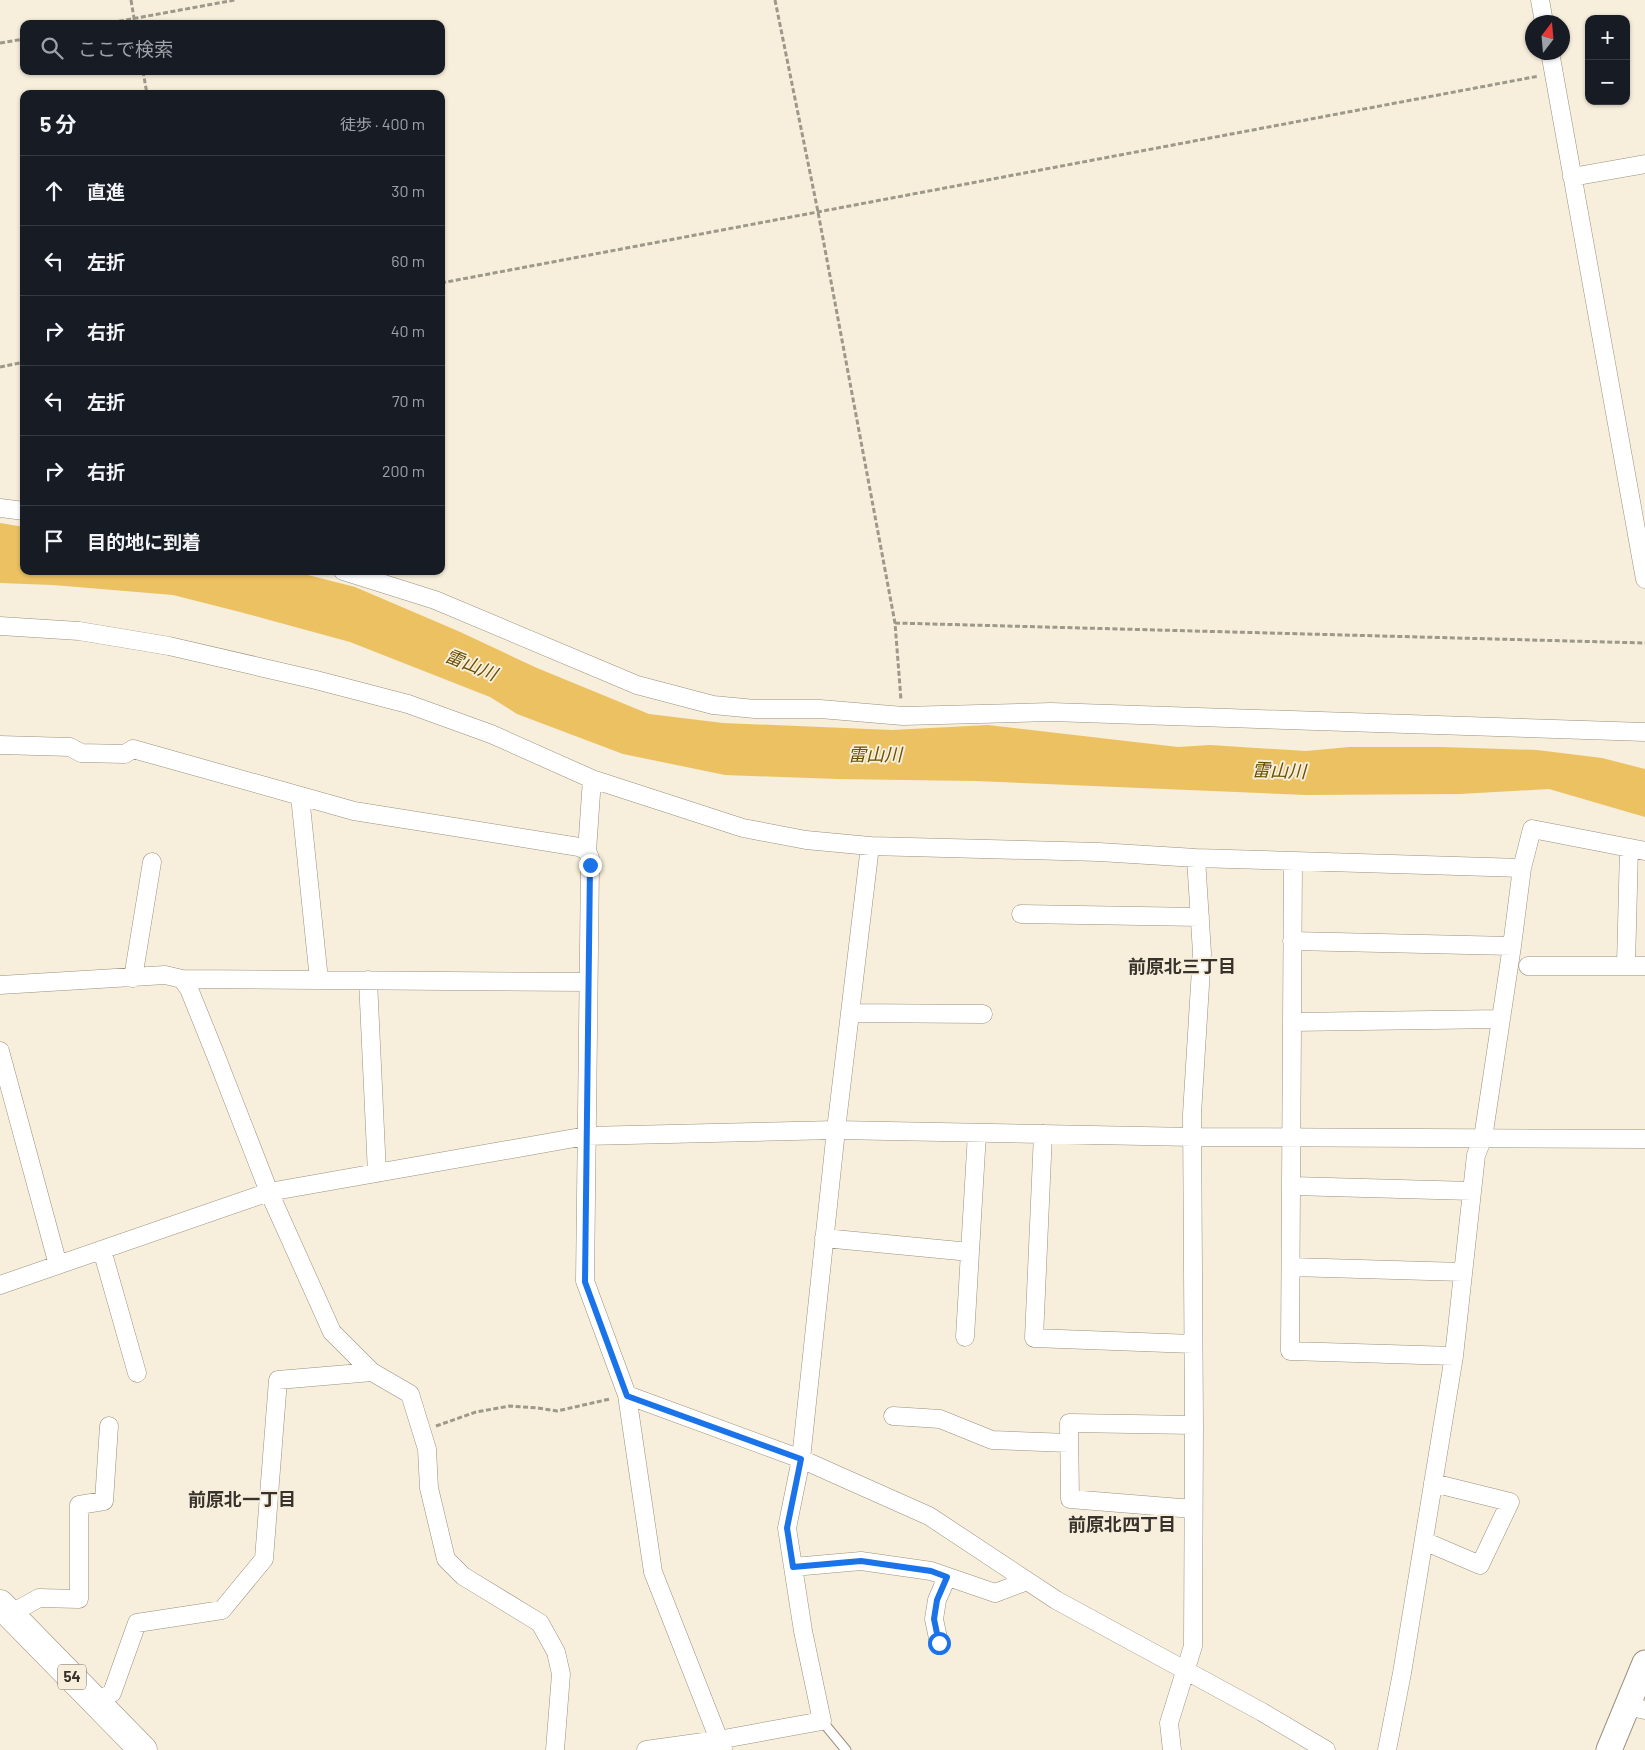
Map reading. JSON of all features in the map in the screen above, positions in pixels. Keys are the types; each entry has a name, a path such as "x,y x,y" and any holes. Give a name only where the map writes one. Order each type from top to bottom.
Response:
{"main road":[{"name":"54","path":"5,1609 143,1750"},
{"path":"1609,1750 1636,1708 1645,1663"}],"street":[{"path":"1540,0 1543,15"},
{"path":"1552,60 1645,579"},
{"path":"1572,177 1645,164"},
{"path":"0,508 20,510"},
{"path":"356,575 435,600 637,685 713,705 755,709 820,708 903,716 1051,712 1645,732"},
{"path":"0,626 79,631 168,646 316,680 408,704 490,734 592,779 743,828 806,840 870,846 1099,852 1196,858 1522,868"},
{"path":"0,745 70,747 82,753 125,754 133,749 354,811 580,847 587,851"},
{"path":"592,779 587,851 590,865 585,1282 627,1396 653,1572 720,1745"},
{"path":"300,796 319,980"},
{"path":"1387,1750 1399,1691 1454,1356 1476,1155 1483,1138 1522,868 1532,829 1637,849 1626,966"},
{"path":"646,1750 720,1745 822,1721 802,1631 787,1528 801,1459 836,1130 870,846"},
{"path":"1172,1750 1169,1723 1193,1646 1192,1114 1202,953 1196,858"},
{"path":"1293,861 1290,1351 1454,1356"},
{"path":"133,978 152,862"},
{"path":"1021,914 1200,917"},
{"path":"1292,941 1512,946"},
{"path":"1528,966 1645,966"},
{"path":"0,985 165,975 182,979 588,982"},
{"path":"182,979 189,989 269,1192 332,1332 372,1372 410,1394 427,1448 429,1488 446,1559 462,1576 540,1623 556,1652 561,1674 555,1750"},
{"path":"368,980 377,1173"},
{"path":"850,1013 983,1014"},
{"path":"1292,1022 1501,1019"},
{"path":"0,1051 58,1265"},
{"path":"0,1285 269,1192 586,1136 836,1130 1193,1137 1645,1139"},
{"path":"965,1337 977,1133"},
{"path":"1043,1134 1034,1338 1192,1344"},
{"path":"1292,1186 1472,1190"},
{"path":"824,1238 970,1252"},
{"path":"102,1250 137,1373"},
{"path":"1291,1267 1463,1272"},
{"path":"96,1701 112,1693 137,1623 222,1610 264,1559 278,1380 372,1372"},
{"path":"627,1396 801,1459 929,1516 1056,1600 1262,1712 1326,1750"},
{"path":"893,1416 940,1419 992,1440 1069,1442"},
{"path":"1193,1509 1070,1499 1069,1423 1194,1425"},
{"path":"5,1609 39,1598 79,1599 79,1504 104,1501 109,1426"},
{"path":"1424,1541 1480,1565 1510,1502 1433,1483"},
{"path":"793,1567 861,1561 931,1571 995,1593 1027,1581"},
{"path":"939,1643 934,1619 937,1600 947,1577"}],"lane":[{"path":"822,1721 846,1750"}],"path":[{"path":"130,0 134,18"},
{"path":"124,20 235,0"},
{"path":"775,0 818,212 895,623 903,716"},
{"path":"0,43 20,40"},
{"path":"445,282 1554,73"},
{"path":"144,75 147,90"},
{"path":"0,367 20,363"},
{"path":"895,623 1645,643"},
{"path":"433,1427 476,1412 510,1406 557,1411 627,1396"}],"water":[{"name":"雷山川","path":"0,523 20,526 20,575 308,575 355,587 458,631 537,668 649,714 723,723 892,730 988,725 1178,747 1210,745 1306,751 1349,747 1537,750 1602,758 1645,769 1645,817 1549,789 1460,794 1306,795 975,781 725,775 623,754 517,714 490,697 350,642 240,612 173,595 53,585 0,583"}],"district":[{"name":"前原北三丁目","path":"1182,967"},
{"name":"前原北一丁目","path":"242,1500"},
{"name":"前原北四丁目","path":"1122,1525"}],"route":[{"path":"590,865 585,1282 627,1396 801,1459 787,1528 793,1567 861,1561 931,1571 947,1577 937,1600 934,1619 939,1643"}]}
